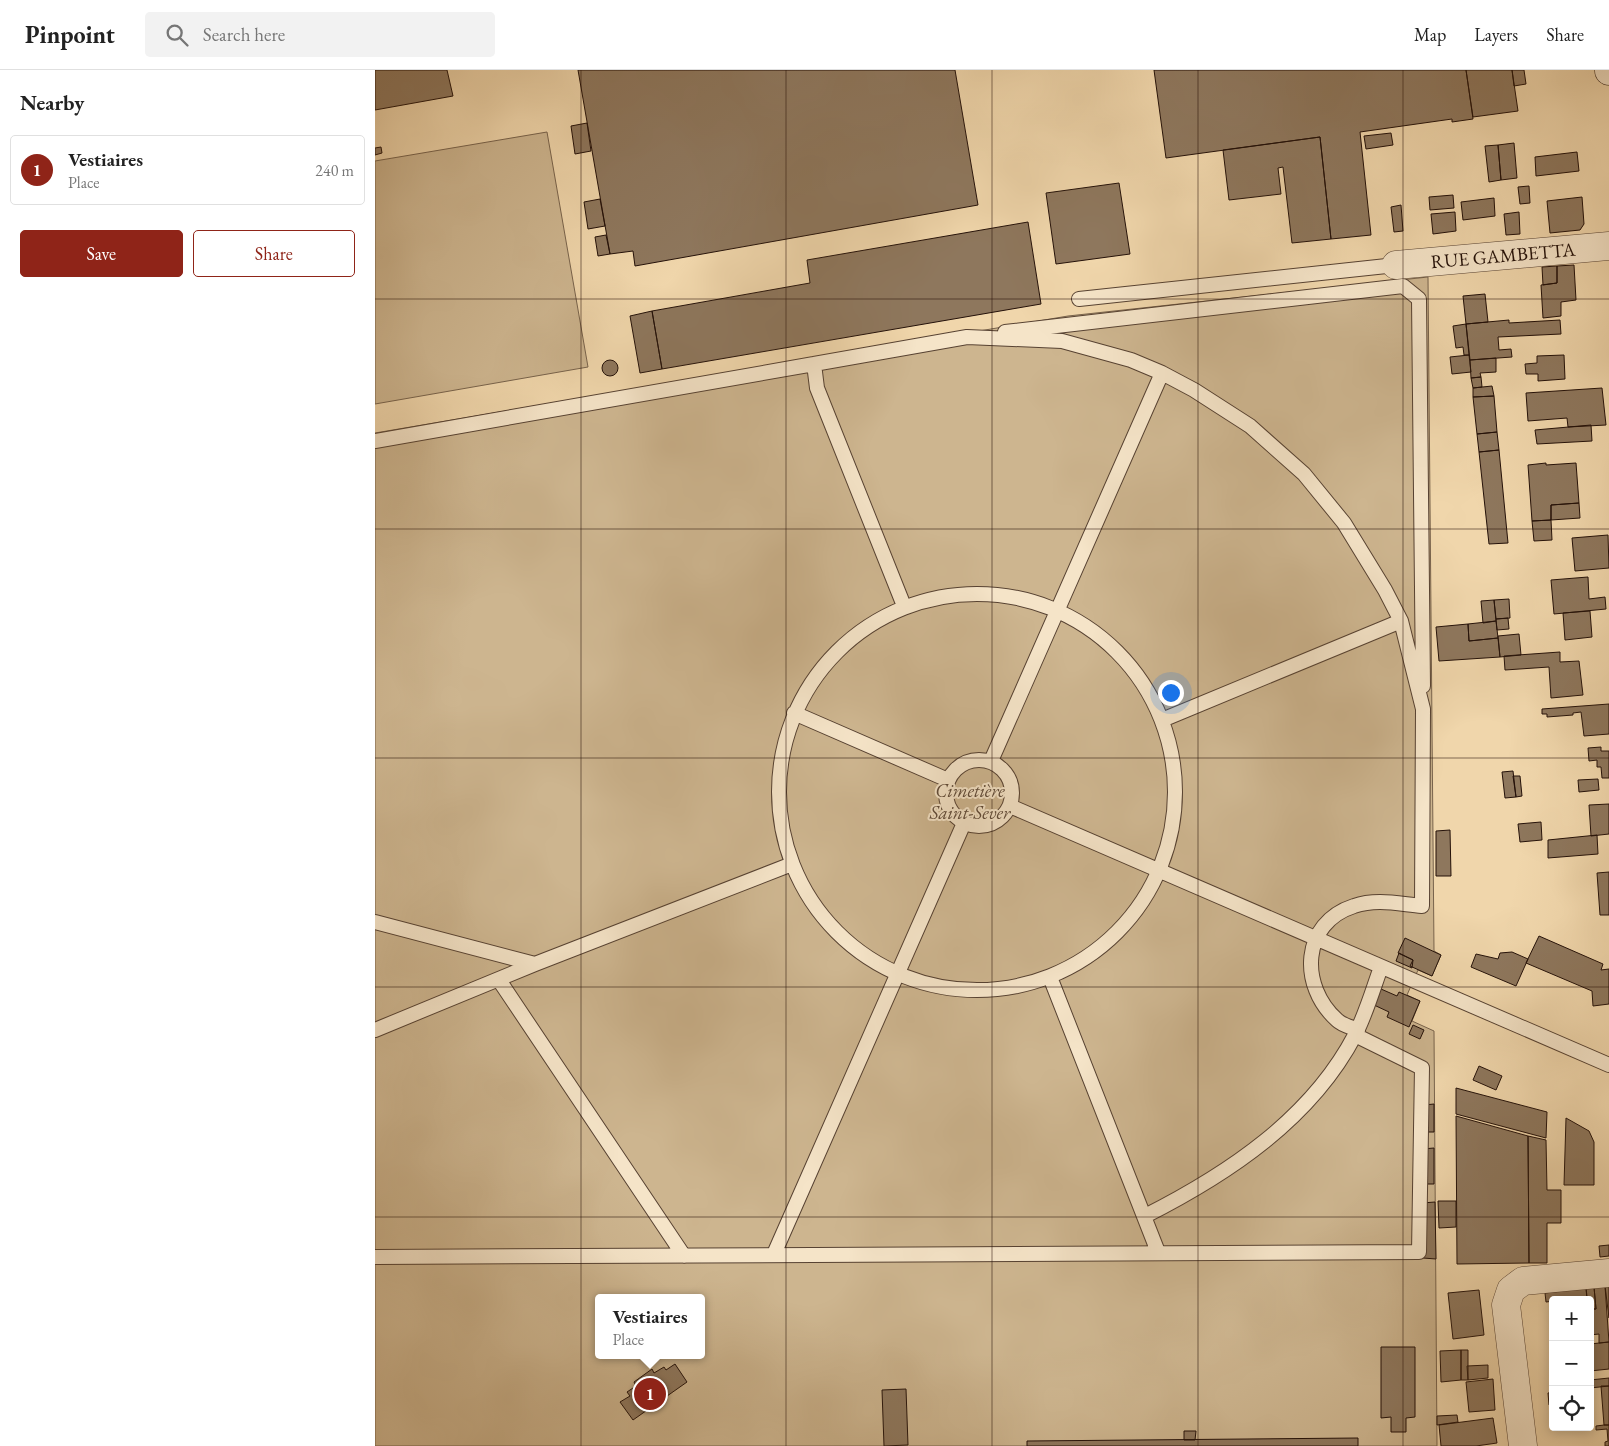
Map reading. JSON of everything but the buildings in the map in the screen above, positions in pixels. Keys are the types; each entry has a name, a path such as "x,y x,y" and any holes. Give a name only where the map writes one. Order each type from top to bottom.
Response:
{"street":[{"name":"RUE GAMBETTA","path":"1396,265 1609,246"},
{"path":"1523,1446 1506,1305 1511,1290 1523,1280 1609,1272"}],"lane":[{"path":"1079,299 1396,265"},
{"path":"375,441 967,337 1079,322 1403,286 1419,299 1423,708 1422,906 1377,901 1353,906 1336,915 1323,927 1309,958 1311,981 1321,1002 1338,1021 1422,1068 1419,1252 774,1254 375,1258"},
{"path":"967,337 1062,341 1131,360 1162,373 1250,426 1304,474 1344,523 1385,590 1401,621 1423,708"},
{"path":"814,364 817,388 904,606"},
{"path":"991,762 1162,373"},
{"path":"954,594 1007,595 1058,610 1101,637 1137,674 1162,720 1173,757 1176,796 1171,834 1160,871 1141,905 1115,935 1084,960 1050,977 999,990 947,989 897,974 853,948 817,910 792,864 782,832 778,799 779,766 794,713 805,690 832,655 865,627 904,606 954,594"},
{"path":"1162,720 1401,621"},
{"path":"794,713 948,780"},
{"path":"981,759 991,762 1000,767 1012,784 1013,795 1010,806 1005,814 991,824 975,826 964,823 950,809 946,799 948,780 954,770 962,764 981,759"},
{"path":"1010,806 1609,1065"},
{"path":"774,1254 964,823"},
{"path":"375,1030 535,964 792,864"},
{"path":"375,922 535,964"},
{"path":"1145,1216 1191,1193 1242,1159 1295,1115 1333,1070 1356,1032 1381,967"},
{"path":"1050,977 1158,1252"},
{"path":"499,980 684,1256"}],"green space":[{"path":"547,132 588,367 375,404 375,161"},
{"name":"Cimetière Saint-Sever","path":"1428,277 1434,951 1441,955 1432,976 1418,970 1407,995 1420,1001 1412,1021 1434,1031 1437,1446 375,1446 375,433 1068,316"}],"place":[{"name":"Vestiaires","path":"650,1394"}]}
